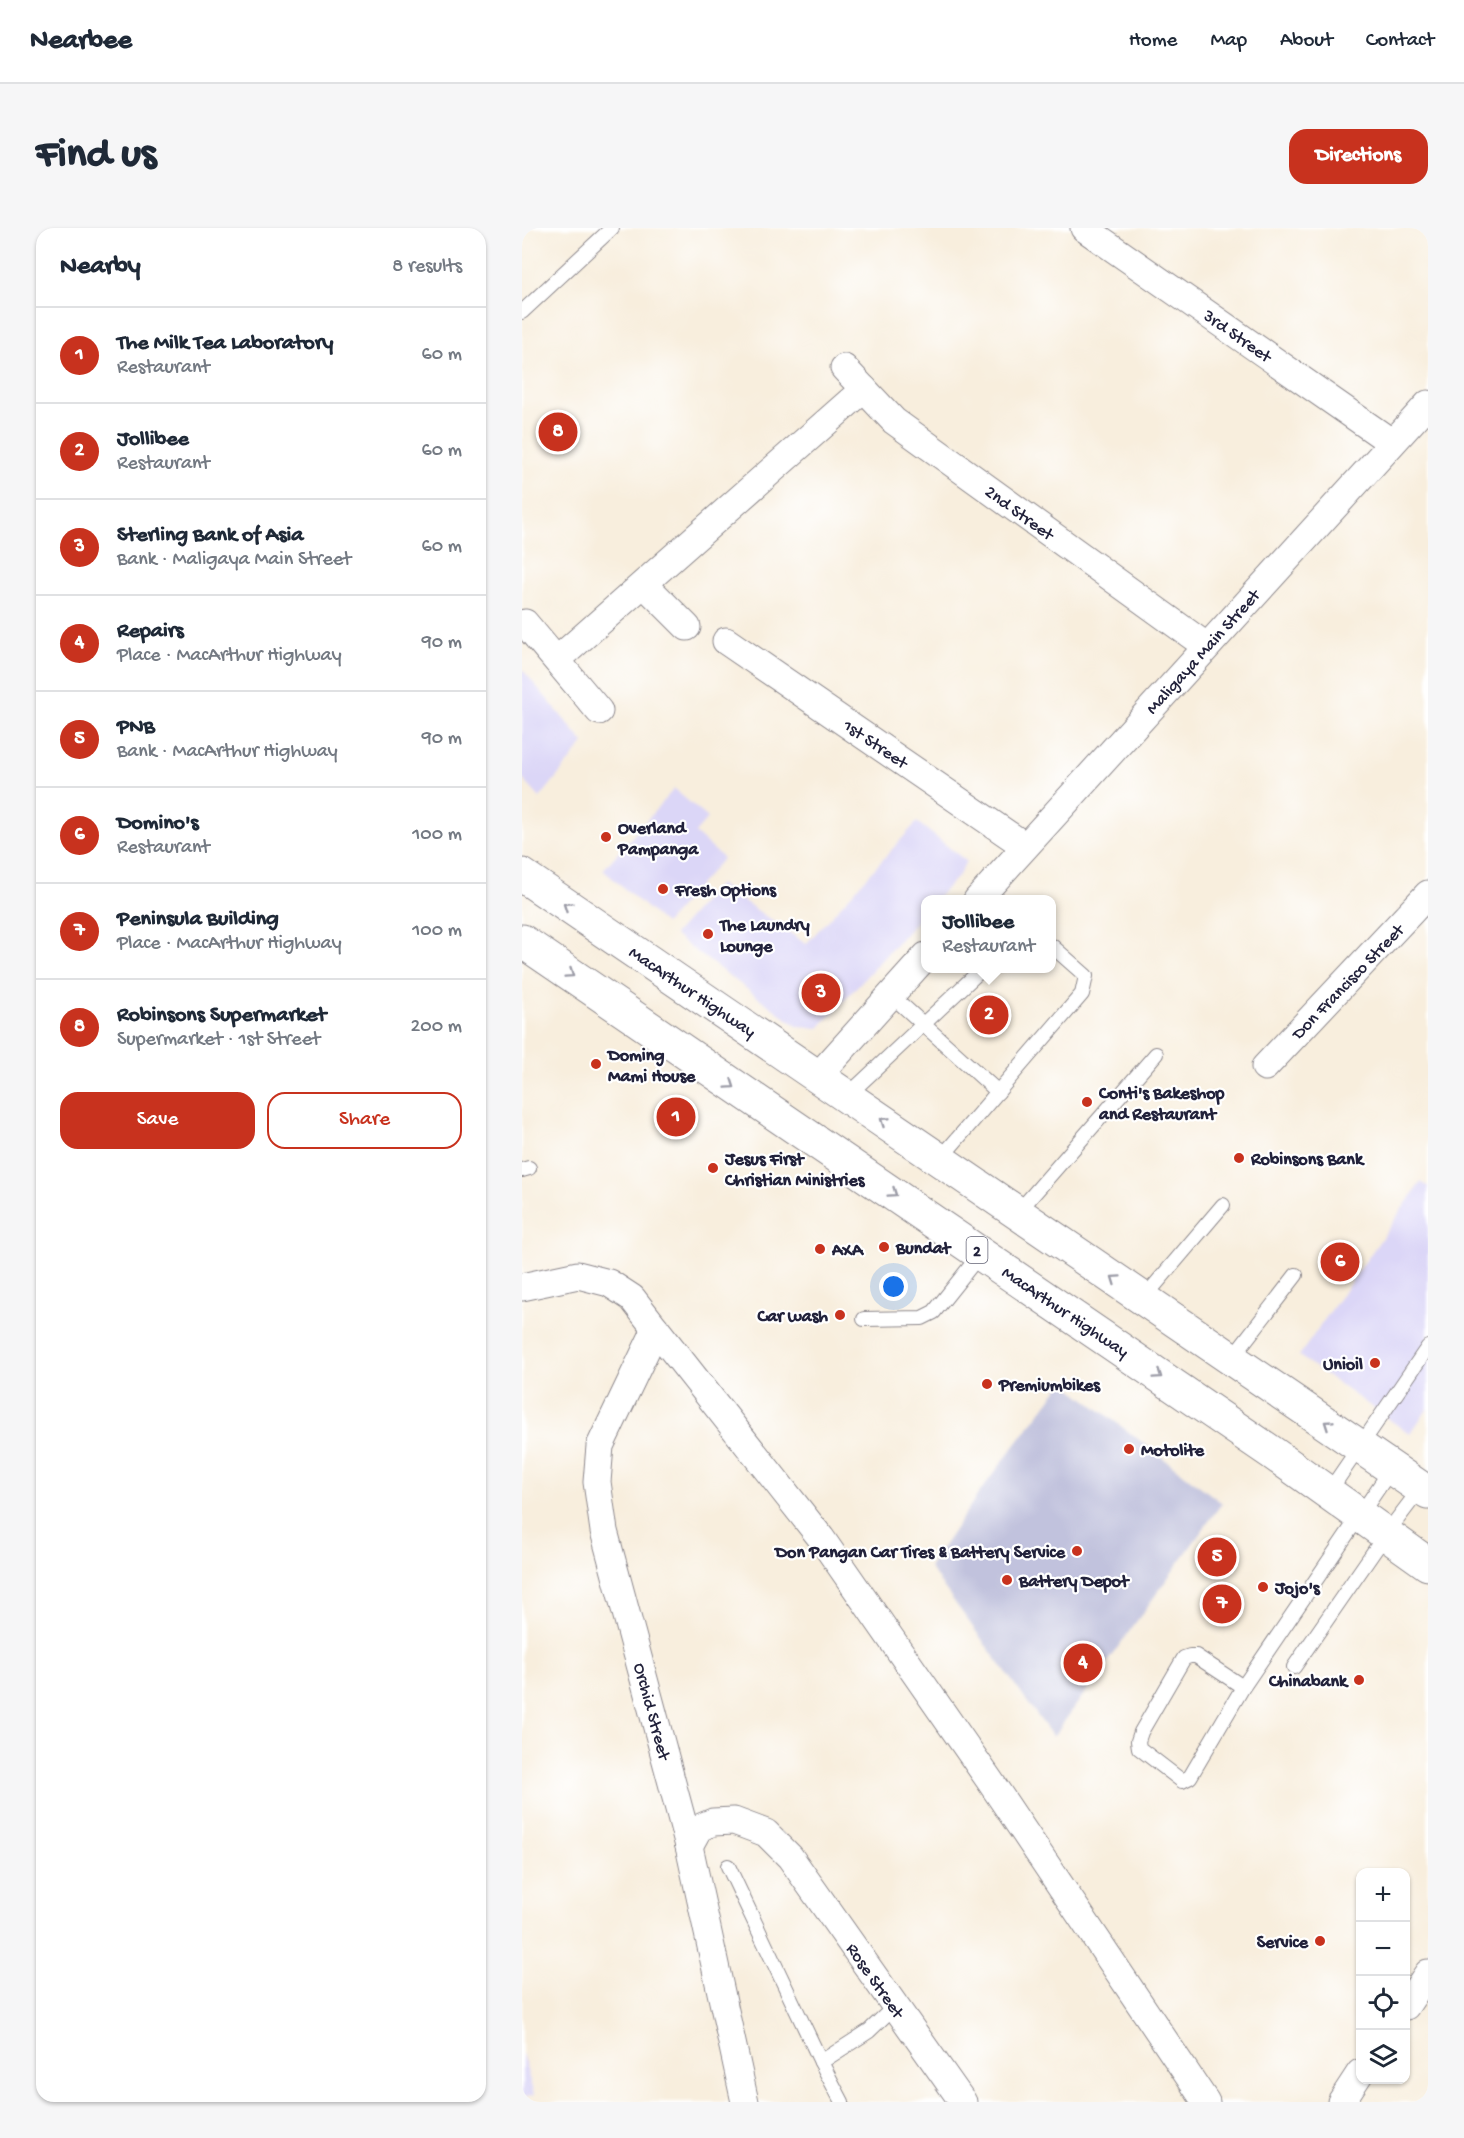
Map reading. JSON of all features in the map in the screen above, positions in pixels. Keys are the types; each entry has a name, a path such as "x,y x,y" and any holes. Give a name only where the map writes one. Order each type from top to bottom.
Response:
{"highway":[{"name":"MacArthur Highway","path":"522,875 1425,1490"},
{"name":"MacArthur Highway","path":"522,941 981,1253 1428,1564"}],"street":[{"name":"3rd Street","path":"1084,228 1391,442"},
{"name":"2nd Street","path":"844,368 894,422 1206,646"},
{"path":"557,660 864,389"},
{"name":"Maligaya Main Street","path":"981,895 1391,442 1428,404"},
{"path":"644,584 687,627"},
{"path":"525,623 599,711"},
{"name":"1st Street","path":"726,641 1025,846"},
{"name":"Don Francisco Street","path":"1265,1067 1423,910"},
{"path":"818,1076 921,962"},
{"path":"522,1287 578,1275 609,1283 632,1298 821,1539 983,1771 1206,2102"},
{"name":"Orchid Street","path":"656,1329 600,1446 597,1482 604,1531 689,1845 745,2102"},
{"name":"Rose Street","path":"689,1845 699,1828 713,1822 734,1821 766,1833 790,1857 963,2102"},
{"path":"1410,2000 1428,1973"},
{"path":"1341,2102 1356,2079"}],"lane":[{"path":"522,312 612,228"},
{"path":"940,1159 1082,994 1086,976 1056,950"},
{"path":"847,1096 979,973"},
{"path":"891,995 998,1092"},
{"path":"1018,1212 1156,1054"},
{"path":"1143,1299 1223,1205"},
{"path":"864,1319 922,1318 934,1312 981,1253"},
{"path":"1231,1359 1296,1275"},
{"path":"1328,1493 1428,1347"},
{"path":"1293,1667 1373,1525 1392,1468"},
{"path":"1243,1687 1196,1656 1184,1658 1141,1732 1138,1741 1139,1748 1182,1781 1190,1777 1243,1687 1373,1525 1425,1490"},
{"path":"728,1866 842,2102"},
{"path":"821,2062 869,2031 895,2006"}],"shaded area":[{"path":"522,669 584,743 540,798 522,778"},
{"path":"674,789 708,818 695,833 723,858 665,924 603,870"},
{"path":"917,822 966,861 959,875 940,895 921,895 921,916 819,1028 797,1026 674,935 719,884 806,944"},
{"path":"1421,1182 1428,1187 1428,1408 1410,1434 1299,1356"},
{"path":"1063,1382 1222,1503 1053,1737 929,1567 979,1493"},
{"path":"522,2053 534,2095 522,2098"}],"place":[{"name":"Robinsons Supermarket","path":"558,432"},
{"name":"Overland Pampanga","path":"606,837"},
{"name":"Fresh Options","path":"663,889"},
{"name":"The Laundry Lounge","path":"708,934"},
{"name":"Sterling Bank of Asia","path":"821,993"},
{"name":"Jollibee","path":"989,1015"},
{"name":"Doming Mami House","path":"596,1064"},
{"name":"Conti's Bakeshop and Restaurant","path":"1087,1102"},
{"name":"The Milk Tea Laboratory","path":"676,1117"},
{"name":"Robinsons Bank","path":"1239,1158"},
{"name":"Jesus First Christian Ministries","path":"713,1168"},
{"name":"Bundat","path":"884,1247"},
{"name":"AXA","path":"820,1249"},
{"name":"Domino's","path":"1340,1262"},
{"name":"Car wash","path":"840,1315"},
{"name":"Unioil","path":"1375,1363"},
{"name":"Premiumbikes","path":"987,1384"},
{"name":"Motolite","path":"1129,1449"},
{"name":"Don Pangan Car Tires & Battery Service","path":"1077,1551"},
{"name":"PNB","path":"1217,1557"},
{"name":"Battery Depot","path":"1007,1580"},
{"name":"Jojo's","path":"1263,1587"},
{"name":"Peninsula Building","path":"1222,1604"},
{"name":"Repairs","path":"1083,1663"},
{"name":"Chinabank","path":"1359,1680"},
{"name":"Service","path":"1320,1941"}]}
